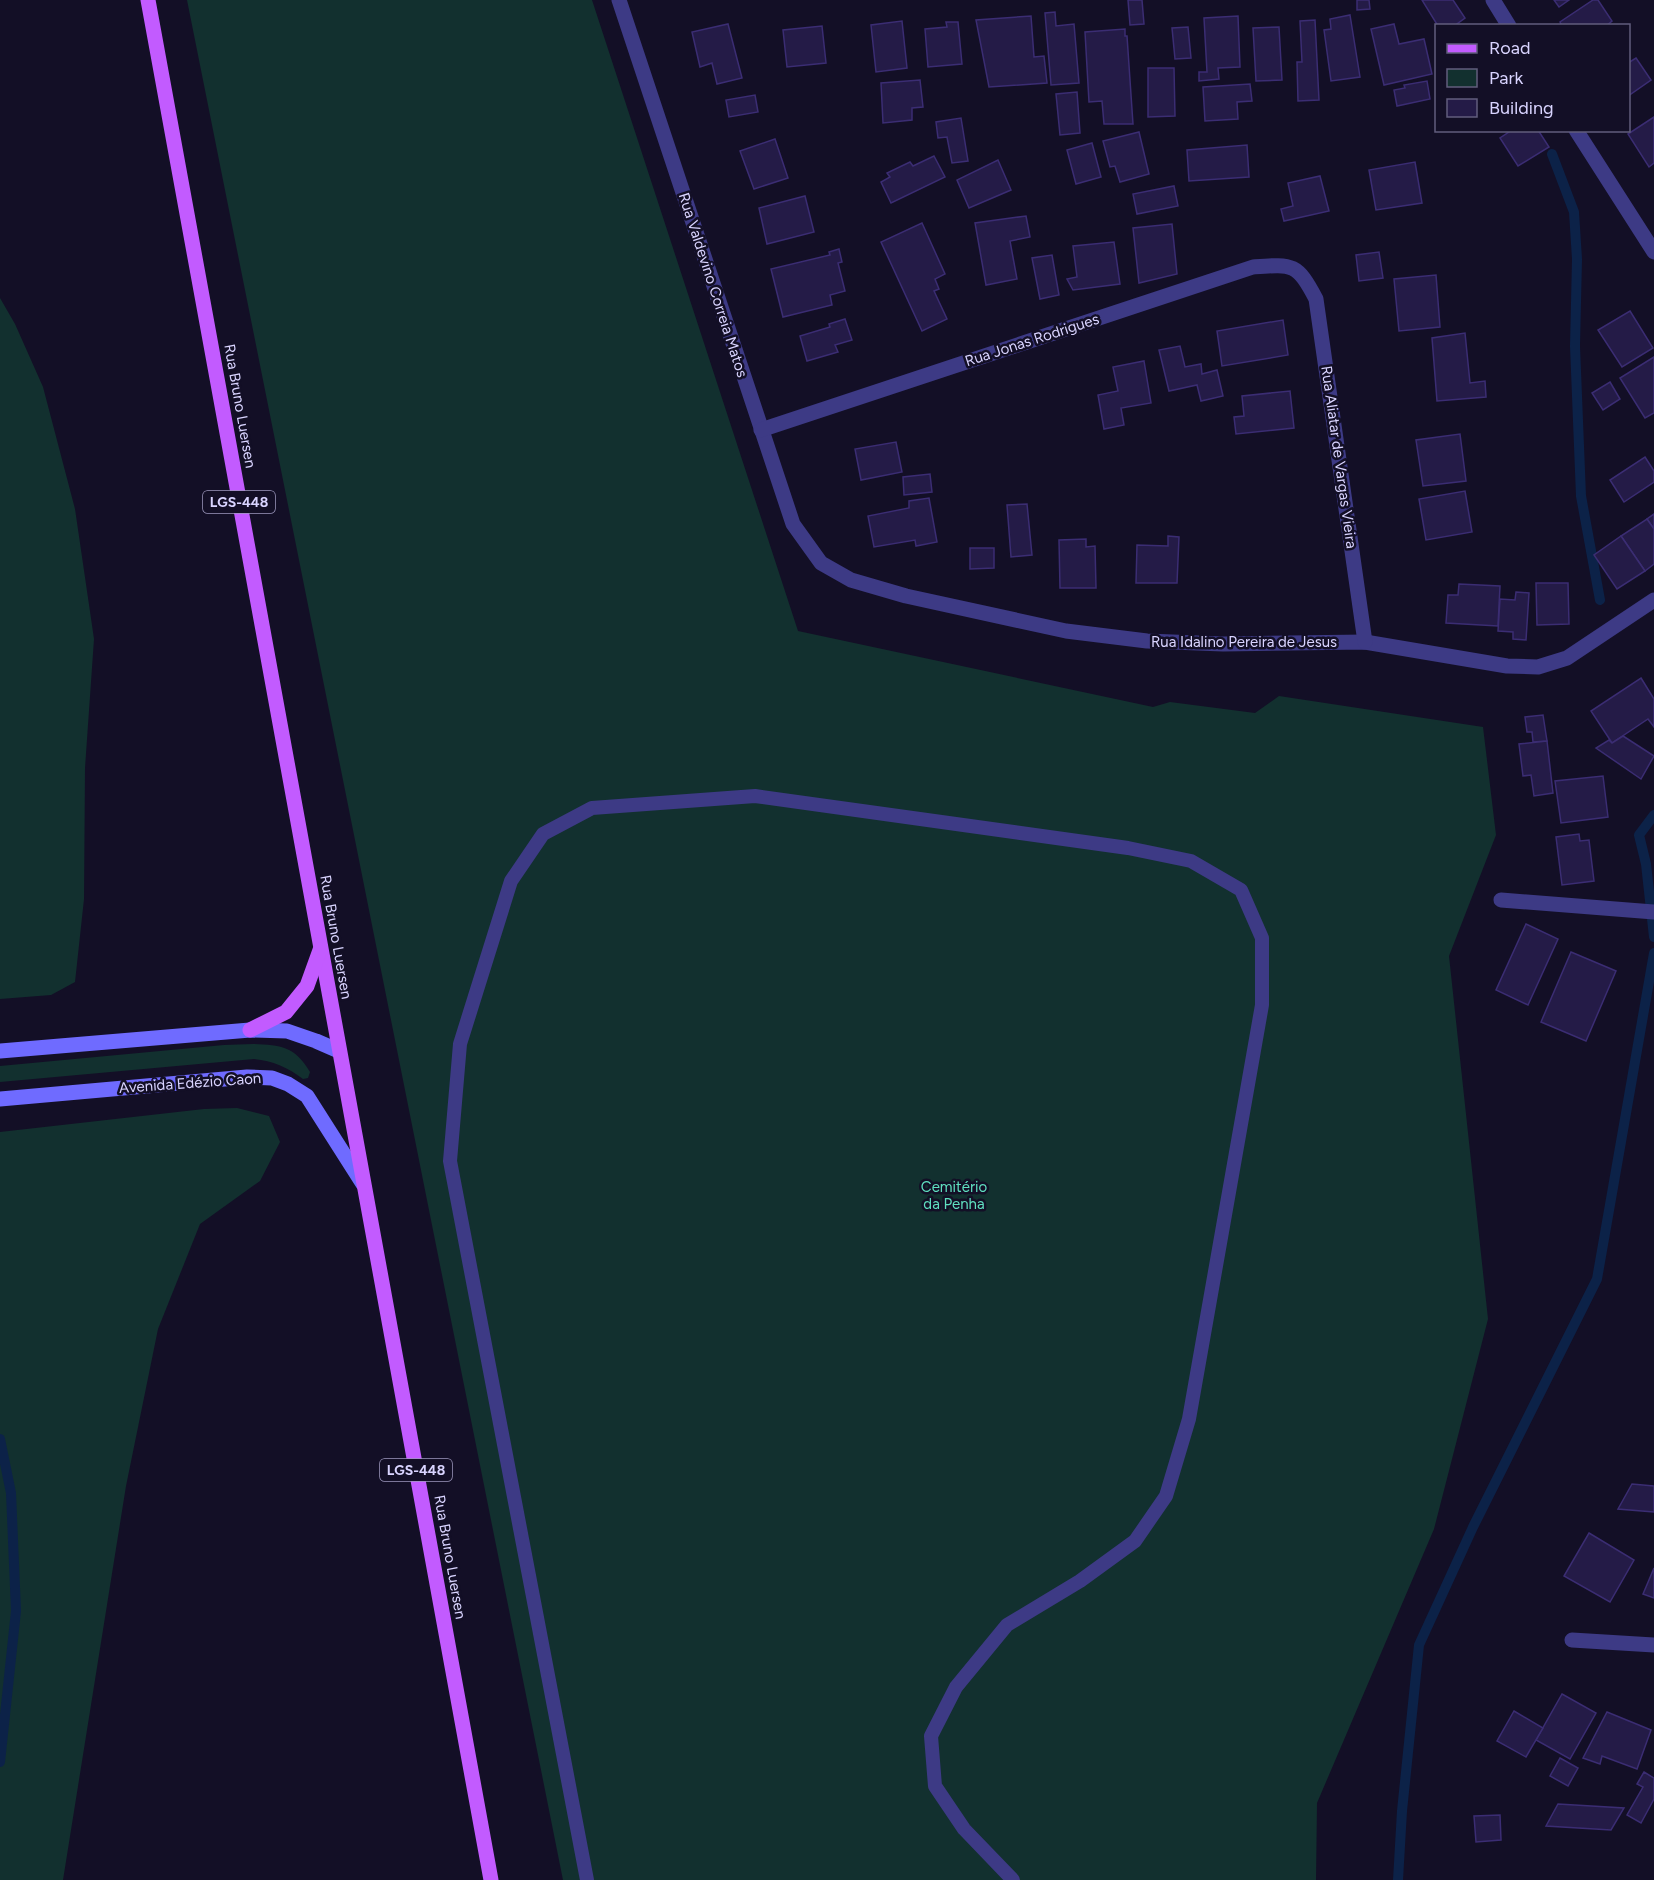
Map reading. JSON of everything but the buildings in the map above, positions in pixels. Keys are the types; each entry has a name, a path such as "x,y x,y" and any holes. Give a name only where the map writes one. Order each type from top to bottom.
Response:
{"main road":[{"name":"Rua Bruno Luersen","path":"148,0 491,1880"},
{"path":"250,1030 286,1012 307,987 320,950"},
{"path":"0,1052 250,1030 287,1031 339,1051"},
{"name":"Avenida Edézio Caon","path":"0,1099 247,1077 272,1078 288,1084 307,1096 363,1184"}],"street":[{"name":"Rua Valdevino Correia Matos","path":"619,0 794,524 821,563"},
{"path":"1493,0 1508,24"},
{"path":"1577,132 1654,252"},
{"name":"Rua Jonas Rodrigues","path":"761,430 1253,267 1283,265 1303,274"},
{"name":"Rua Aliatar de Vargas Vieira","path":"1303,274 1316,299 1365,642"},
{"name":"Rua Idalino Pereira de Jesus","path":"821,563 851,580 906,596 1066,631 1147,641 1223,644 1365,642 1507,666 1538,667 1567,658 1654,600"},
{"path":"1501,900 1647,912"},
{"path":"1572,1640 1654,1645"}],"lane":[{"path":"587,1880 450,1161 460,1044 511,881 543,834 592,808 755,796 1128,848 1191,861 1241,890 1262,938 1262,1005 1189,1419 1166,1496 1135,1541 1080,1581 1007,1625 956,1687 931,1736 935,1786 964,1829 1013,1880"}],"green space":[{"name":"Cemitério da Penha","path":"187,0 592,0 798,631 1153,707 1170,702 1255,713 1279,696 1483,727 1496,835 1449,956 1488,1319 1434,1529 1317,1803 1316,1880 563,1880"},
{"path":"0,298 15,324 43,387 75,509 94,639 85,768 84,899 75,982 51,995 0,999"},
{"path":"253,1044 279,1046 292,1052 299,1057 310,1072 308,1078 303,1079 274,1063 254,1059 0,1082 0,1066"},
{"path":"237,1108 269,1116 280,1142 260,1181 200,1224 158,1329 126,1486 63,1880 0,1880 0,1132 204,1109"}],"waterway":[{"path":"1552,154 1574,212 1577,259 1575,346 1581,496 1600,600"},
{"path":"1654,815 1639,835 1646,864 1654,937"},
{"path":"1398,1880 1402,1811 1419,1645 1473,1527 1597,1279 1654,953"},
{"path":"0,1439 11,1493 16,1611 0,1762"}]}
